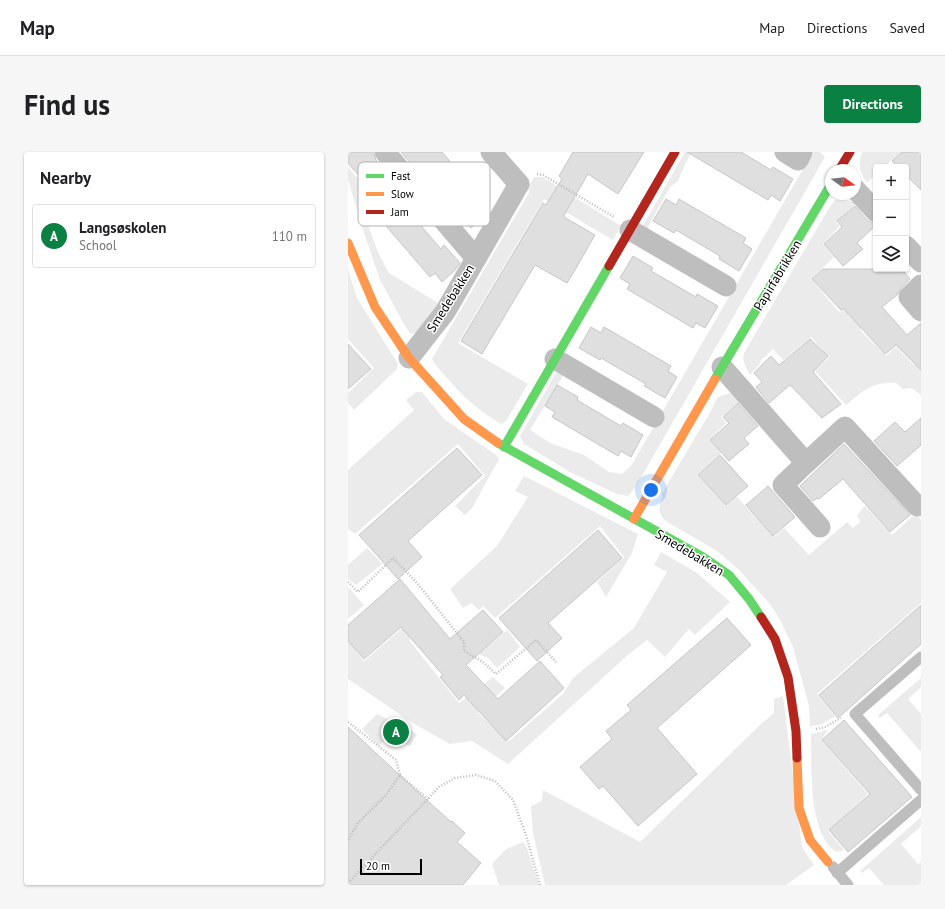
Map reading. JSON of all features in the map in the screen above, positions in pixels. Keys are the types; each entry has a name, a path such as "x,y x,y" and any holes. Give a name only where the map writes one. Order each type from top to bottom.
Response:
{"street":[{"name":"Smedebakken","path":"385,152 393,162"},
{"path":"491,152 512,177"},
{"path":"504,447 675,152"},
{"path":"785,152 798,160 802,152"},
{"path":"843,164 850,152"},
{"name":"Smedebakken","path":"409,358 445,312 519,184 512,177"},
{"name":"Papirfabrikken","path":"634,519 825,194"},
{"path":"861,196 873,209"},
{"name":"Smedebakken","path":"448,226 475,258"},
{"path":"630,230 726,286"},
{"name":"Smedebakken","path":"348,242 375,307 409,358 464,420 504,447 703,557 729,575 749,599 775,639 788,677 796,731 798,808 810,840 828,862"},
{"path":"909,249 921,262"},
{"path":"921,285 909,297 921,310"},
{"path":"555,359 654,417"},
{"path":"722,367 806,463"},
{"path":"820,527 783,485 845,428 917,506"}],"lane":[{"path":"921,657 855,714 921,790"},
{"path":"838,873 921,800"},
{"path":"828,862 848,885"}],"path":[{"path":"512,177 529,173 543,175 621,221 630,230"},
{"path":"348,582 358,592 393,558 417,584 464,642 464,650 483,662 496,674 536,640 557,663"},
{"path":"796,731 825,727 842,717 855,714"},
{"path":"348,722 396,760 400,775 428,799"},
{"path":"348,840 358,823 386,795 400,775"},
{"path":"348,883 439,787 455,778 476,775 495,781 513,800 526,835 540,885"}],"shaded area":[{"path":"685,152 692,152 678,181 670,187 647,229 642,227"},
{"path":"813,152 820,152 825,157 635,488 628,496 617,494 570,472 524,444 520,436 555,374 560,372 563,376 530,430 550,443 584,455 609,472 622,474 631,466"},
{"path":"862,152 901,152 887,164 873,164 873,177 867,183 862,175 860,161"},
{"path":"348,167 358,179 358,213 348,179"},
{"path":"534,177 542,177 621,226 613,240 544,199 458,343 528,384 506,421 501,424 481,411 465,397 432,359 530,191 527,189"},
{"path":"835,200 846,200 857,203 836,222 840,226 823,244 834,257 811,279 839,312 856,298 874,317 860,330 886,356 896,347 914,365 921,361 921,395 911,388 903,389 896,383 887,383 868,388 846,405 815,371 829,357 811,337 783,360 773,349 760,361 760,364 750,375 745,364 744,353"},
{"path":"368,226 379,255 389,273 438,303 428,322 421,330 411,334 405,326 380,280 362,227"},
{"path":"348,270 357,298 398,364 397,369 354,410 348,403 348,393 374,368 348,339"},
{"path":"416,392 422,392 444,419 496,455 499,459 472,508 465,515 455,506 485,476 458,444 355,534 348,529 348,470 414,410 406,400"},
{"path":"731,393 743,398 721,417 726,423 709,440 721,453 697,475 726,506 737,497 774,537 784,528 809,555 847,522 853,528 860,522 857,515 865,506 892,535 915,514 921,520 921,603 817,694 835,716 820,725 810,726 809,706 793,647 780,620 770,604 738,569 717,551 664,520 660,513 660,506 663,496 661,495 718,397"},
{"path":"524,476 638,534 632,553 606,597 597,582 624,557 600,526 495,618 483,606 479,610 471,603 463,608 450,589 497,546 528,497 515,491"},
{"path":"367,548 382,564 356,585 348,578 348,565"},
{"path":"661,552 697,573 730,602 695,635 689,629 665,657 647,640 629,654 508,764 472,741 450,744 411,722 348,679 348,641 364,661 421,612 430,621 409,640 459,703 493,677 505,688 478,713 508,742 563,694 573,678 634,628 667,572 654,565"},
{"path":"348,587 364,605 348,619"},
{"path":"507,630 520,647 497,668 488,658 466,649 471,644 481,652"},
{"path":"921,678 921,687 908,699 921,714 921,752 887,713 880,718 878,715"},
{"path":"783,696 802,847 814,865 786,885 545,885 533,833 531,806 542,801 543,790 640,842 774,713 774,699"},
{"path":"377,714 417,734 410,746 389,736 379,746 362,729"},
{"path":"828,730 821,740 868,794 828,831 844,850 840,851 835,851 831,848 822,835 817,822 812,792 811,734"},
{"path":"921,817 921,826 901,844 918,864 921,862 921,885 884,885 869,868 862,873 860,871"},
{"path":"523,842 527,848 539,885 499,885 492,864 506,849"}],"building":[{"path":"348,152 373,152 378,162 358,162 358,175 348,163"},
{"path":"401,152 442,152 451,162 409,162"},
{"path":"573,152 644,152 618,194 588,174 564,215 564,217 595,235 575,270 567,283 535,265 482,354 461,341 543,203 546,205 562,179 559,176"},
{"path":"687,152 741,152 771,170 773,167 793,179 780,201 771,195 768,200"},
{"path":"902,152 921,152 921,190 909,178 909,164 896,164 892,161"},
{"path":"666,199 676,205 679,199 746,238 743,243 752,249 739,271 719,259 720,256 676,230 674,233 653,221"},
{"path":"855,206 867,220 873,223 873,228 857,243 863,249 843,266 824,244 842,227 837,221"},
{"path":"386,226 421,226 441,249 444,245 460,263 442,282 435,273 430,277"},
{"path":"633,256 653,268 651,271 696,297 697,294 718,306 705,328 696,323 693,328 627,289 630,284 620,278"},
{"path":"823,269 873,269 873,272 904,272 910,279 898,294 882,307 907,335 921,323 921,370 896,345 885,354 843,308 841,310 812,279"},
{"path":"591,327 601,333 604,327 671,366 668,371 677,377 665,398 644,386 646,384 601,358 600,360 579,348"},
{"path":"810,339 828,356 813,372 841,404 822,418 790,385 769,403 756,387 762,382 754,373 771,356 779,365"},
{"path":"348,344 371,369 348,389"},
{"path":"557,385 578,397 577,400 621,426 623,423 643,435 631,457 621,451 618,456 552,417 555,412 545,406"},
{"path":"738,403 758,426 744,438 749,444 729,461 710,440 729,423 723,417"},
{"path":"921,418 921,445 897,466 874,441 895,422 905,432"},
{"path":"844,444 910,515 890,532 843,479 819,499 817,498 813,501 800,486"},
{"path":"457,448 482,475 408,541 422,557 398,579 359,535"},
{"path":"720,455 748,486 726,505 698,475"},
{"path":"768,486 795,517 773,536 746,505"},
{"path":"598,530 622,558 548,623 562,638 537,661 499,618"},
{"path":"400,579 450,639 483,610 503,632 466,665 498,699 540,661 564,688 506,741 464,695 459,700 440,677 443,675 401,627 364,659 348,641 348,625"},
{"path":"921,605 921,644 838,718 819,695"},
{"path":"727,618 751,645 657,728 697,774 638,826 603,786 599,789 580,767 612,739 606,731 631,710 627,705"},
{"path":"844,720 912,797 848,852 829,830 870,794 822,740"},
{"path":"348,727 420,794 465,833 457,842 481,863 463,885 348,885"}],"traffic: fast":[{"path":"715,379 825,194"},
{"path":"504,447 609,266"},
{"path":"498,443 703,557 729,575 749,599 761,617"}],"traffic: slow":[{"path":"348,243 375,307 409,358 464,419 498,443"},
{"path":"634,519 715,379"},
{"path":"797,758 799,808 810,840 828,862"}],"traffic: jam":[{"path":"609,266 675,152"},
{"path":"843,164 850,152"},
{"path":"761,617 775,639 788,677 796,731 797,758"}],"place":[{"name":"Langsøskolen","path":"396,732"}]}
